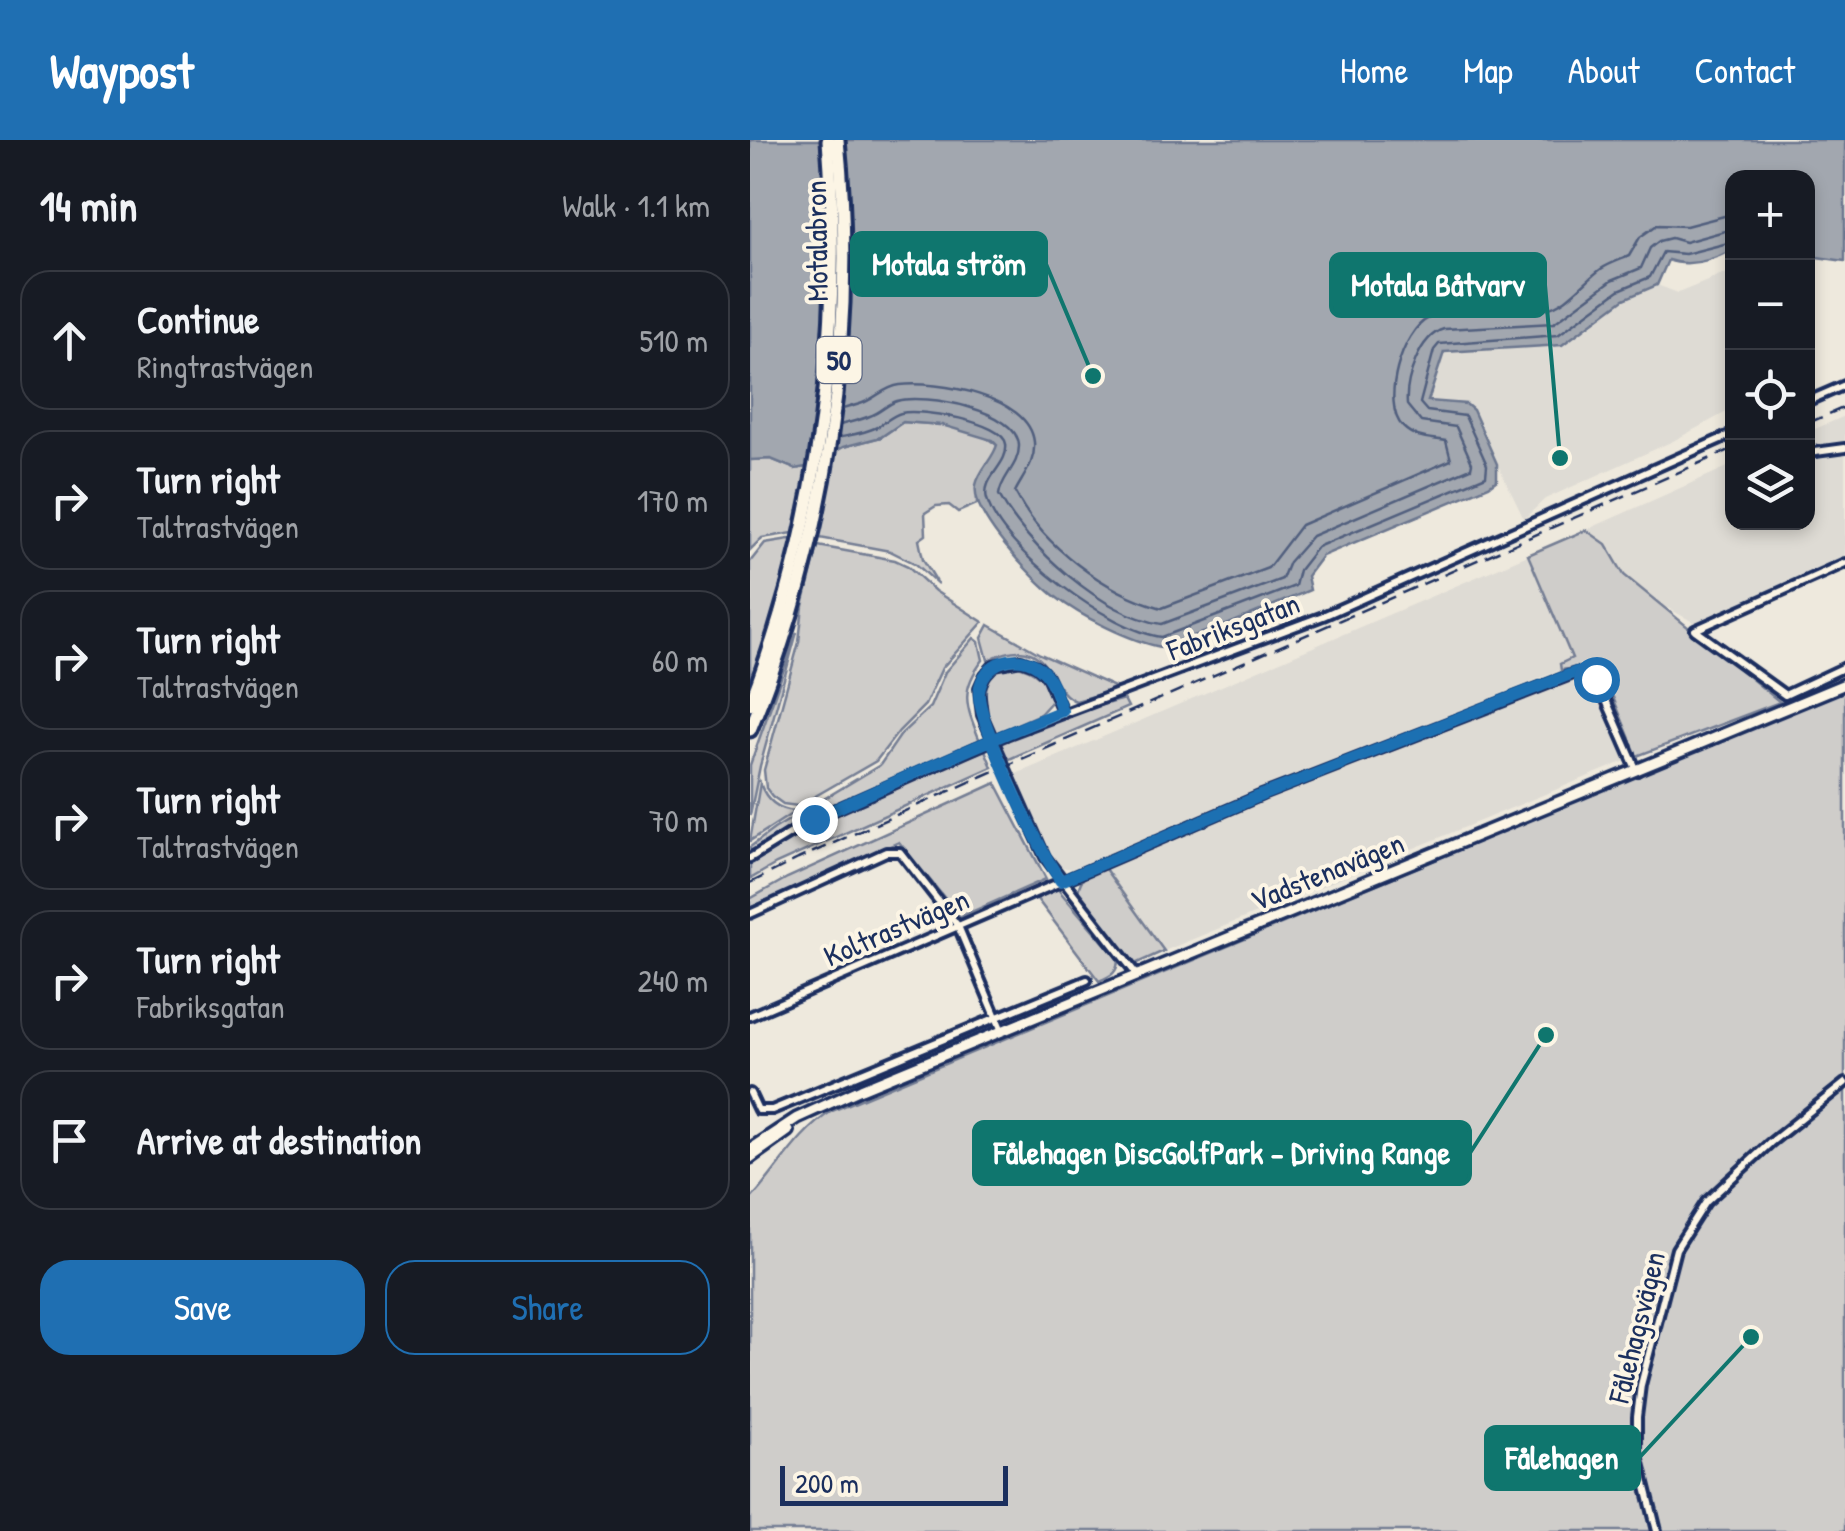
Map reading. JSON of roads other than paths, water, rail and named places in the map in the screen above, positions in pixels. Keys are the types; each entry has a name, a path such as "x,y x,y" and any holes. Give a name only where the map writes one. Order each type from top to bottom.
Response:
{"highway":[{"name":"Motalabron","path":"797,576 828,368 833,256 828,140"},
{"name":"Motalabron","path":"797,576 822,484 838,369 843,256 838,140"},
{"name":"50","path":"750,704 797,576"},
{"name":"50","path":"750,730 797,576"}],"main road":[{"name":"Vadstenavägen","path":"750,1149 798,1118 828,1105 1845,684"},
{"name":"Vadstenavägen","path":"750,1158 828,1105"}],"street":[{"path":"1815,398 1845,384"},
{"name":"Fabriksgatan","path":"750,858 814,819 975,748 1062,711 1127,692 1323,616 1725,437"},
{"path":"1815,453 1845,448"},
{"path":"1845,564 1695,630 1782,694 1792,694 1845,667"},
{"path":"1062,711 1047,676 1030,662 1003,661 988,670 982,680 978,697 982,715 1038,844 1061,881 1138,976"},
{"name":"Koltrastvägen","path":"750,1016 1262,795 1576,672 1590,674 1598,682 1637,772"},
{"path":"750,914 886,852 903,854 958,926 1002,1032"},
{"path":"750,1093 758,1110 772,1110 1087,980"},
{"name":"Fålehagsvägen","path":"1656,1531 1637,1451 1636,1416 1676,1249 1706,1202 1770,1143 1845,1083"}],"water":[{"path":"750,140 1845,140 1845,261 1815,256 1815,170 1725,170 1725,253 1701,262 1668,260 1657,285 1624,299 1562,345 1444,352 1428,401 1466,404 1473,410 1497,464 1497,480 1322,556 1307,576 1310,590 1161,647 1120,634 1066,604 1005,546 977,498 976,485 997,445 992,440 942,425 903,422 881,437 843,447 811,466 795,469 771,459 750,460"}],"railway":[{"path":"1815,420 1845,407"},
{"path":"750,883 983,776 1725,452"}],"place":[{"name":"Motala ström","path":"1093,376"},
{"name":"Motala Båtvarv","path":"1560,458"},
{"name":"Fålehagen DiscGolfPark - Driving Range","path":"1546,1035"},
{"name":"Fålehagen","path":"1751,1337"}]}
